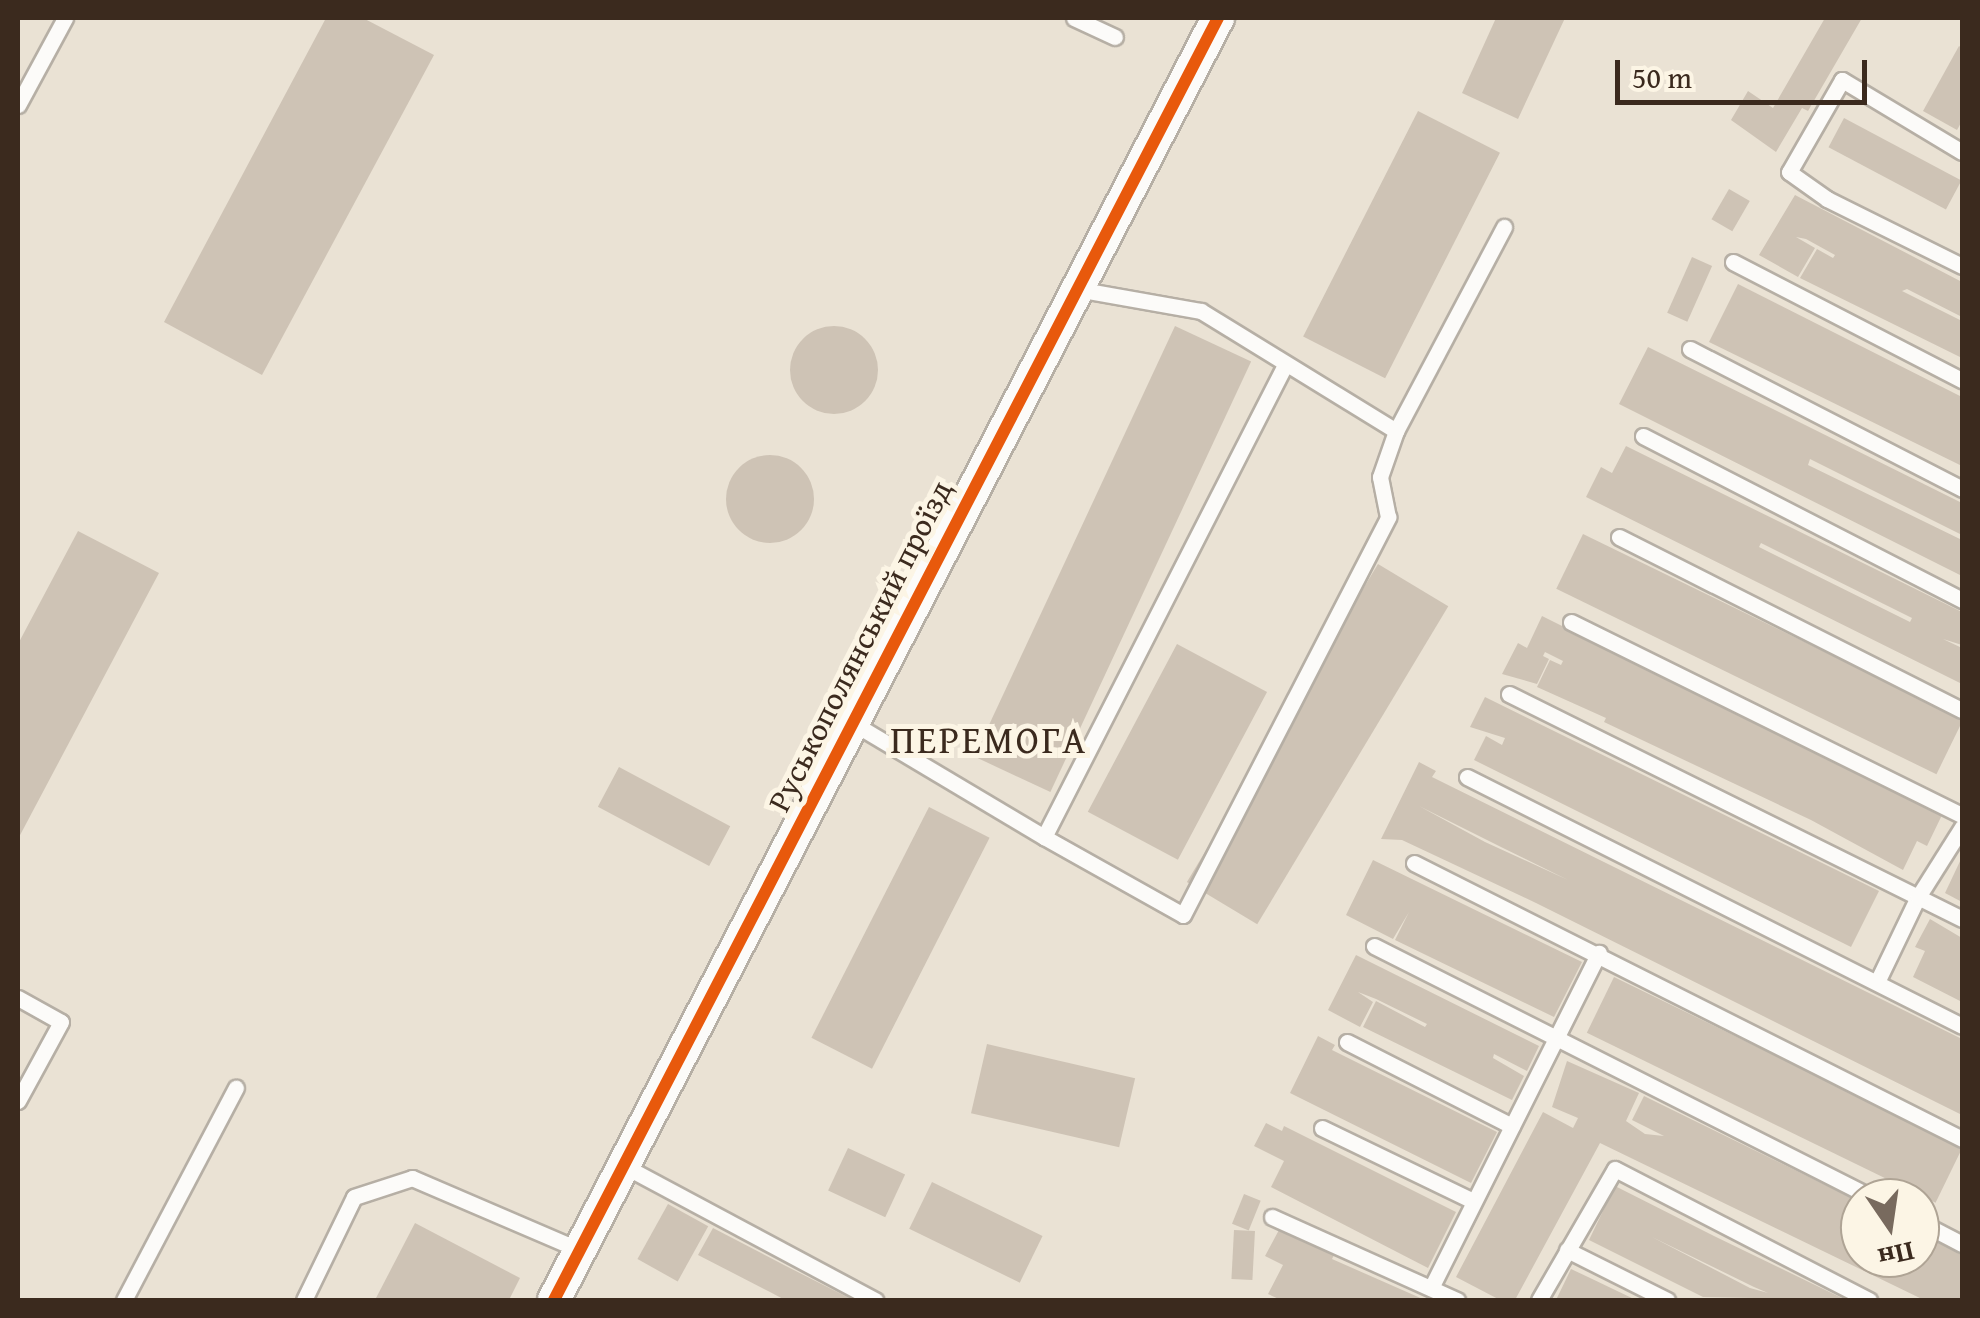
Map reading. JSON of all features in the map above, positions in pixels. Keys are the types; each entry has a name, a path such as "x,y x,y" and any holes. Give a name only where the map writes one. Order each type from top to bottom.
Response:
{"street":[{"name":"Руськополянський проїзд","path":"554,1300 1218,18"}],"lane":[{"path":"18,105 65,18"},
{"path":"1074,18 1116,37"},
{"path":"1962,152 1842,80 1789,172 1827,199 1962,266"},
{"path":"851,722 1183,915 1388,516 1380,477 1396,431 1504,226"},
{"path":"1734,262 1962,380"},
{"path":"1076,289 1202,311 1285,366 1396,431"},
{"path":"1690,350 1962,489"},
{"path":"1044,837 1285,366"},
{"path":"1643,436 1962,600"},
{"path":"1619,537 1962,710"},
{"path":"1571,622 1962,816"},
{"path":"1509,694 1962,920"},
{"path":"1468,777 1878,980 1962,1026"},
{"path":"1878,980 1918,897 1962,828"},
{"path":"1414,864 1599,953 1962,1139"},
{"path":"1374,946 1840,1182"},
{"path":"1431,1288 1471,1200 1559,1039 1599,953"},
{"path":"18,998 61,1022 18,1101"},
{"path":"1346,1042 1512,1126"},
{"path":"124,1300 236,1088"},
{"path":"1322,1128 1471,1200"},
{"path":"624,1166 876,1300"},
{"path":"1538,1300 1615,1169 1869,1300"},
{"path":"304,1300 354,1198 412,1178 578,1249"},
{"path":"1272,1217 1456,1300"},
{"path":"1566,1250 1667,1300"}],"building":[{"path":"326,18 363,18 434,55 262,375 164,322"},
{"path":"1496,18 1565,18 1518,119 1462,93"},
{"path":"1825,18 1862,18 1808,111 1802,108 1776,152 1731,120 1748,91 1773,108"},
{"path":"1959,46 1962,121 1957,130 1923,111"},
{"path":"1418,111 1500,153 1385,378 1303,336"},
{"path":"1844,118 1961,180 1946,210 1829,147"},
{"path":"1729,189 1750,201 1732,231 1712,219"},
{"path":"1795,195 1962,282 1962,317 1907,289 1902,291 1962,321 1962,358 1800,278 1817,249 1833,258 1835,255 1806,239 1796,237 1815,248 1798,277 1759,255"},
{"path":"1692,257 1712,266 1687,322 1667,313"},
{"path":"1738,284 1962,397 1962,466 1709,342"},
{"path":"834,326 851,329 865,339 875,353 875,387 865,401 851,411 834,414 817,411 803,401 793,387 790,370 793,353 803,339 817,329"},
{"path":"1175,326 1251,361 1050,792 974,756"},
{"path":"1648,347 1962,503 1962,535 1810,459 1808,465 1962,540 1962,576 1619,404"},
{"path":"1626,446 1962,612 1962,645 1943,639 1962,648 1962,684 1586,497 1601,467 1612,473","holes":["1761,543 1912,618 1910,622 1759,547"]},
{"path":"770,455 787,458 801,468 811,482 811,516 801,530 787,540 770,543 753,540 739,530 729,516 726,499 729,482 739,468 753,458"},
{"path":"78,531 159,573 18,839 18,644"},
{"path":"1583,534 1962,719 1936,774 1556,589"},
{"path":"1378,564 1448,606 1257,924 1187,882"},
{"path":"1542,616 1942,815 1927,846 1917,841 1903,870 1811,820 1604,722 1606,718 1537,687 1550,660 1561,665 1563,661 1545,652 1543,656 1549,659 1537,684 1502,674 1518,643 1527,648"},
{"path":"1177,644 1267,692 1178,860 1088,812"},
{"path":"1485,697 1879,891 1851,947 1474,760 1486,736 1502,745 1505,738 1470,727"},
{"path":"1419,762 1436,771 1432,777 1962,1039 1962,1115 1536,903 1402,840 1381,839","holes":["1419,806 1568,880 1485,842"]},
{"path":"619,767 730,826 709,866 598,807"},
{"path":"929,807 990,838 872,1069 811,1038"},
{"path":"1962,857 1962,902 1945,893"},
{"path":"1373,860 1582,962 1554,1017 1395,940 1409,912 1393,939 1346,915"},
{"path":"1930,919 1962,938 1962,1002 1913,977 1925,951 1915,947"},
{"path":"1356,955 1539,1046 1527,1071 1494,1054 1493,1058 1524,1076 1512,1100 1363,1027 1376,1001 1425,1027 1427,1024 1376,999 1358,992 1373,1002 1360,1027 1328,1010"},
{"path":"1614,977 1962,1149 1940,1194 1940,1178 1885,1178 1587,1033"},
{"path":"1318,1036 1335,1045 1332,1050 1497,1132 1471,1183 1290,1093"},
{"path":"987,1044 1135,1078 1119,1147 971,1113"},
{"path":"1567,1061 1639,1093 1626,1121 1645,1134 1664,1136 1632,1120 1644,1096 1840,1192 1840,1259 1600,1143 1515,1300 1500,1300 1456,1277 1543,1112 1573,1128 1578,1118 1552,1107"},
{"path":"1266,1123 1282,1131 1284,1126 1456,1212 1428,1268 1271,1187 1284,1161 1254,1146"},
{"path":"848,1148 905,1175 885,1217 828,1191"},
{"path":"932,1182 1043,1236 1020,1283 909,1229"},
{"path":"1615,1186 1846,1300 1703,1297 1589,1240","holes":["1652,1237 1768,1293 1750,1288"]},
{"path":"1244,1194 1261,1201 1249,1230 1232,1224"},
{"path":"668,1204 708,1226 678,1281 637,1259"},
{"path":"415,1223 520,1278 509,1300 375,1300"},
{"path":"713,1228 853,1300 785,1300 698,1255"},
{"path":"1280,1228 1334,1255 1332,1259 1425,1300 1281,1300 1268,1294 1283,1265 1265,1256"},
{"path":"1234,1230 1255,1231 1252,1280 1231,1279"},
{"path":"1940,1242 1962,1252 1962,1300 1924,1300 1879,1278 1940,1278"},
{"path":"1571,1269 1588,1277 1636,1300 1556,1300"}],"cycle path":[{"path":"554,1300 1218,18"}],"district":[{"name":"ПЕРЕМОГА","path":"989,740"}]}
